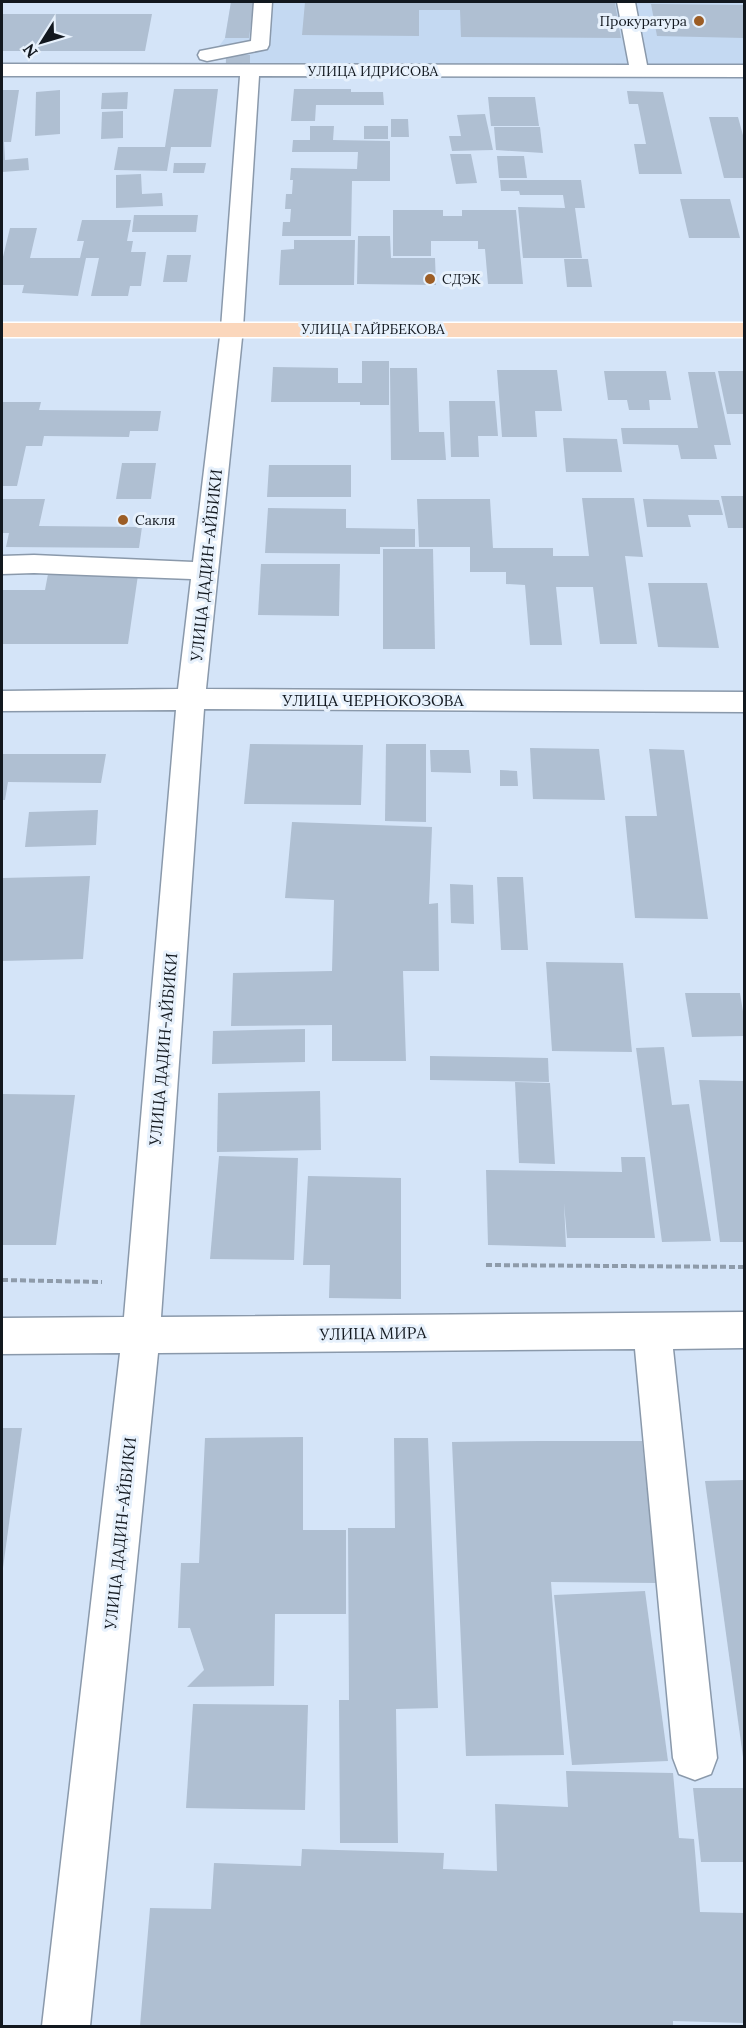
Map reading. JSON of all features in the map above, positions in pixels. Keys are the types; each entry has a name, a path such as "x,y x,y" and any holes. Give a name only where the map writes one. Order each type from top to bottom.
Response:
{"main road":[{"name":"УЛИЦА ГАЙРБЕКОВА","path":"2,330 232,328 744,330"}],"street":[{"name":"УЛИЦА ДАДИН-АЙБИКИ","path":"66,2026 141,1335 191,699 232,328 255,58 263,2"},
{"path":"626,2 639,71"},
{"path":"179,70 187,62 215,52 246,49 255,58 265,55 276,59 428,60"},
{"name":"УЛИЦА ИДРИСОВА","path":"2,70 179,70 255,58 639,71 744,71"},
{"path":"2,565 34,564 205,571"},
{"name":"УЛИЦА ЧЕРНОКОЗОВА","path":"2,701 191,699 744,702"},
{"path":"652,1330 695,1758"},
{"name":"УЛИЦА МИРА","path":"2,1336 744,1330"}],"path":[{"path":"486,1265 744,1267"},
{"path":"2,1280 145,1282"}],"shaded area":[{"path":"231,2 744,2 744,71 225,73 226,55 212,56 225,38"}],"building":[{"path":"231,2 254,2 249,38 225,38"},
{"path":"305,2 615,3 621,38 461,37 460,10 419,10 419,36 302,35"},
{"name":"Прокуратура","path":"651,4 744,5 744,38 657,36"},
{"path":"2,14 152,14 145,51 2,51"},
{"path":"226,55 250,55 250,67 226,68"},
{"path":"174,89 218,89 211,147 171,147 167,171 114,170 118,147 165,147"},
{"path":"294,89 351,89 351,92 383,92 384,105 316,105 315,121 291,121"},
{"path":"2,90 19,90 11,142 4,142 5,160 28,158 29,170 2,172"},
{"path":"60,90 60,134 35,136 36,92"},
{"path":"627,91 663,92 682,174 639,174 634,144 646,144 638,104 629,104"},
{"path":"128,92 127,109 101,109 102,93"},
{"path":"488,97 535,97 539,126 491,126"},
{"path":"123,111 123,138 101,139 102,112"},
{"path":"485,114 493,150 452,151 449,136 461,136 457,115"},
{"path":"709,117 738,117 744,139 744,178 724,178"},
{"path":"391,119 408,119 409,137 391,137"},
{"path":"310,126 334,126 333,140 390,141 390,181 352,181 351,236 282,236 283,222 290,222 291,209 285,209 286,194 292,194 291,168 357,169 358,152 292,152 293,140 310,140"},
{"path":"364,126 388,126 388,139 364,139"},
{"path":"494,127 540,127 543,153 496,150"},
{"path":"450,154 471,154 477,183 456,184"},
{"path":"497,156 524,156 527,178 499,178"},
{"path":"174,163 206,163 204,173 173,173"},
{"path":"141,174 142,194 162,193 163,206 116,208 116,175"},
{"path":"500,180 581,180 585,208 575,208 582,258 523,258 518,207 565,208 563,195 520,195 519,191 501,191"},
{"path":"680,199 730,199 740,238 689,238"},
{"path":"393,210 443,210 443,216 462,216 462,210 516,210 523,284 488,284 485,249 478,249 478,241 431,241 431,256 393,256"},
{"path":"134,215 198,215 196,232 132,232"},
{"path":"82,220 131,220 127,241 133,241 131,252 146,252 141,286 130,286 128,296 91,296 99,258 86,258 78,296 22,293 24,285 2,285 2,261 10,228 37,228 30,258 80,258 84,241 77,241"},
{"path":"358,236 390,236 391,258 435,258 436,285 357,284"},
{"path":"294,240 355,240 354,285 279,285 281,250 294,249"},
{"path":"167,255 191,255 187,282 163,282"},
{"path":"564,259 588,259 592,287 567,287"},
{"path":"362,361 389,361 389,405 360,405 360,402 271,402 273,367 338,368 338,383 362,383"},
{"path":"390,368 417,368 419,432 444,432 446,460 391,460"},
{"path":"497,370 557,370 562,411 535,411 537,437 502,437"},
{"path":"604,371 666,371 671,400 649,400 650,410 629,410 627,400 608,400"},
{"path":"718,371 744,371 744,414 727,414"},
{"path":"688,372 715,372 731,445 714,445 717,459 681,459 678,445 623,444 621,428 698,428"},
{"path":"449,401 495,401 498,436 478,436 479,457 451,457"},
{"path":"2,402 41,402 39,410 161,411 158,431 130,431 129,437 44,436 42,446 26,446 17,486 2,486"},
{"path":"563,438 617,439 622,472 566,472"},
{"path":"122,463 156,463 151,499 116,499"},
{"path":"269,465 351,465 351,497 267,497"},
{"path":"721,496 744,496 744,528 728,528"},
{"path":"582,498 634,498 643,557 625,556 637,644 600,644 593,587 556,587 562,645 530,645 525,585 506,584 506,572 470,572 470,547 419,547 417,499 490,499 493,548 553,548 553,556 589,556"},
{"path":"2,499 45,499 39,526 142,527 139,548 6,547 9,533 2,533"},
{"path":"643,499 719,500 723,515 688,515 691,527 647,527"},
{"path":"268,508 346,509 346,528 415,529 415,547 380,547 380,554 265,553"},
{"path":"383,549 433,549 435,649 383,649"},
{"path":"261,564 340,564 339,616 258,615"},
{"path":"48,574 138,575 128,644 2,644 2,590 45,590"},
{"path":"648,583 707,583 719,648 658,647"},
{"path":"250,744 363,745 361,805 244,804"},
{"path":"386,744 426,744 426,822 385,821"},
{"path":"530,748 599,749 605,800 533,799"},
{"path":"649,749 684,750 708,919 635,918 625,816 657,816"},
{"path":"430,750 469,750 471,773 431,772"},
{"path":"2,754 106,754 101,783 8,782 5,800 2,800"},
{"path":"500,770 517,771 518,786 500,786"},
{"path":"98,810 96,845 25,847 29,812"},
{"path":"292,822 432,827 429,904 438,903 439,971 403,971 406,1061 332,1061 332,1025 231,1026 233,973 332,971 334,900 285,898"},
{"path":"90,876 83,959 2,961 2,878"},
{"path":"497,877 523,877 528,950 501,950"},
{"path":"450,884 473,885 474,924 451,923"},
{"path":"546,962 623,963 632,1052 552,1051"},
{"path":"685,993 740,993 744,1036 692,1037"},
{"path":"305,1029 305,1062 212,1064 213,1031"},
{"path":"664,1047 672,1105 689,1104 711,1241 662,1242 636,1048"},
{"path":"430,1056 548,1058 549,1082 430,1080"},
{"path":"699,1080 744,1081 744,1242 720,1242"},
{"path":"515,1082 550,1083 555,1164 519,1163"},
{"path":"320,1091 321,1150 217,1152 218,1093"},
{"path":"2,1094 75,1095 56,1245 2,1245"},
{"path":"219,1156 298,1158 294,1260 210,1259"},
{"path":"621,1157 645,1157 655,1238 567,1238 564,1203 566,1247 488,1245 486,1170 622,1172"},
{"path":"308,1176 401,1178 401,1299 329,1298 330,1265 303,1265"},
{"path":"2,1428 22,1428 3,1568 2,1568"},
{"path":"303,1437 303,1530 346,1530 346,1614 275,1614 274,1686 187,1687 204,1670 190,1628 178,1628 181,1563 199,1563 205,1438"},
{"path":"394,1438 428,1438 438,1708 396,1709 398,1843 340,1843 339,1700 349,1700 348,1528 395,1528"},
{"path":"642,1441 657,1583 551,1582 564,1755 466,1756 452,1442"},
{"path":"744,1480 744,1757 743,1757 705,1481"},
{"path":"645,1591 668,1761 572,1765 554,1595"},
{"path":"193,1704 308,1705 305,1810 186,1808"},
{"path":"566,1771 673,1773 679,1838 694,1839 700,1912 744,1913 744,2023 673,2021 673,2026 140,2026 150,1908 211,1909 214,1863 301,1866 302,1849 444,1853 443,1869 497,1871 495,1804 568,1807"},
{"path":"693,1788 744,1788 744,1862 701,1862"}],"place":[{"name":"Прокуратура","path":"699,21"},
{"name":"СДЭК","path":"430,279"},
{"name":"Сакля","path":"123,520"}]}
